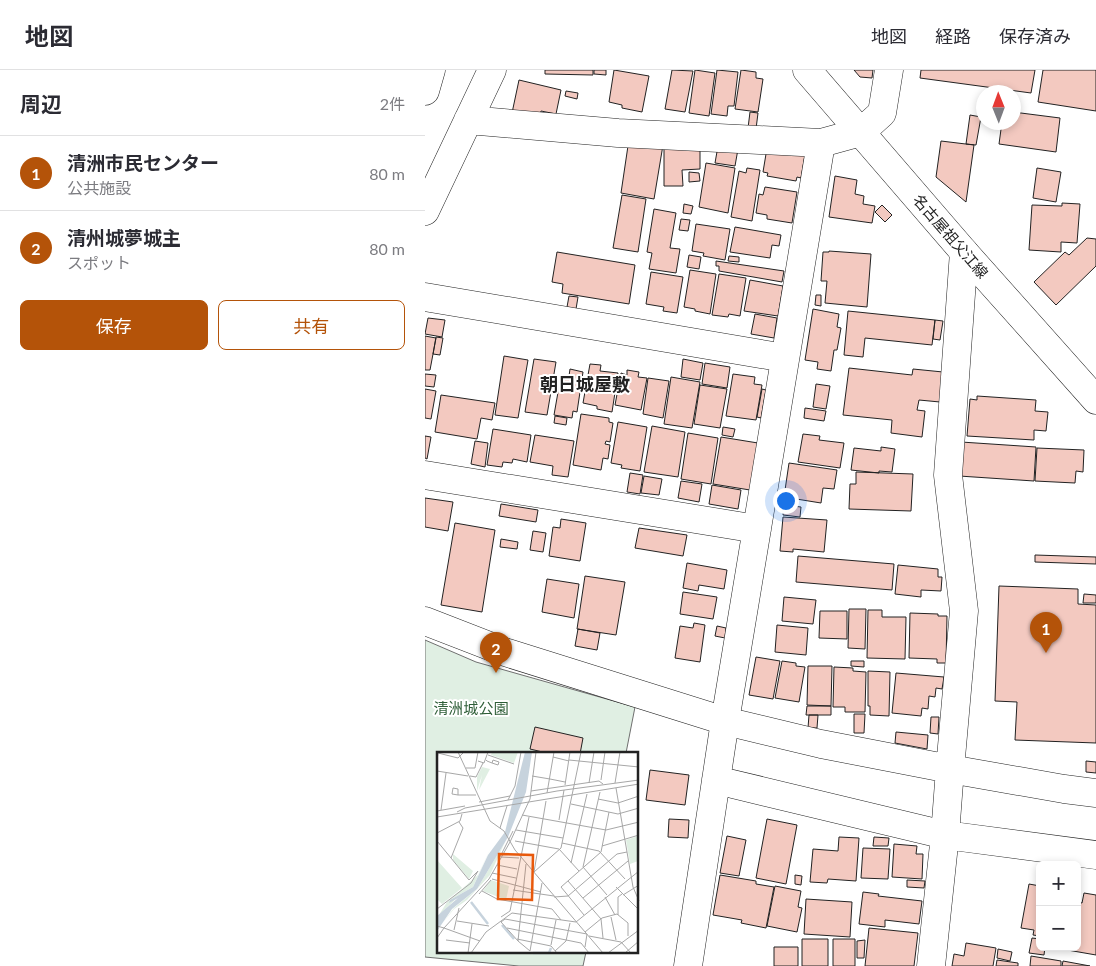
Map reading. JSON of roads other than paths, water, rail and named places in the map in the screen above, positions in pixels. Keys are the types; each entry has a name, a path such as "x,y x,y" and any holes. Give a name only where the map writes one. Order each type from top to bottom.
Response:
{"street":[{"path":"425,90 431,70"},
{"path":"425,211 492,70"},
{"name":"名古屋祖父江線","path":"807,70 1096,400"},
{"path":"468,120 618,133 821,143 861,132 882,114 889,70"},
{"path":"688,966 725,721 821,143"},
{"path":"931,966 945,835 964,611 948,475 965,252"},
{"path":"425,297 785,358"},
{"path":"425,475 757,529"},
{"path":"425,621 505,652 725,721 821,744 950,769 1096,793"},
{"path":"717,780 945,835 1096,855"}],"place":[{"name":"清洲市民センター","path":"1046,653"},
{"name":"清州城夢城主","path":"496,673"}],"district":[{"name":"朝日城屋敷","path":"585,384"}],"park label":[{"name":"清洲城公園","path":"471,708"}]}
